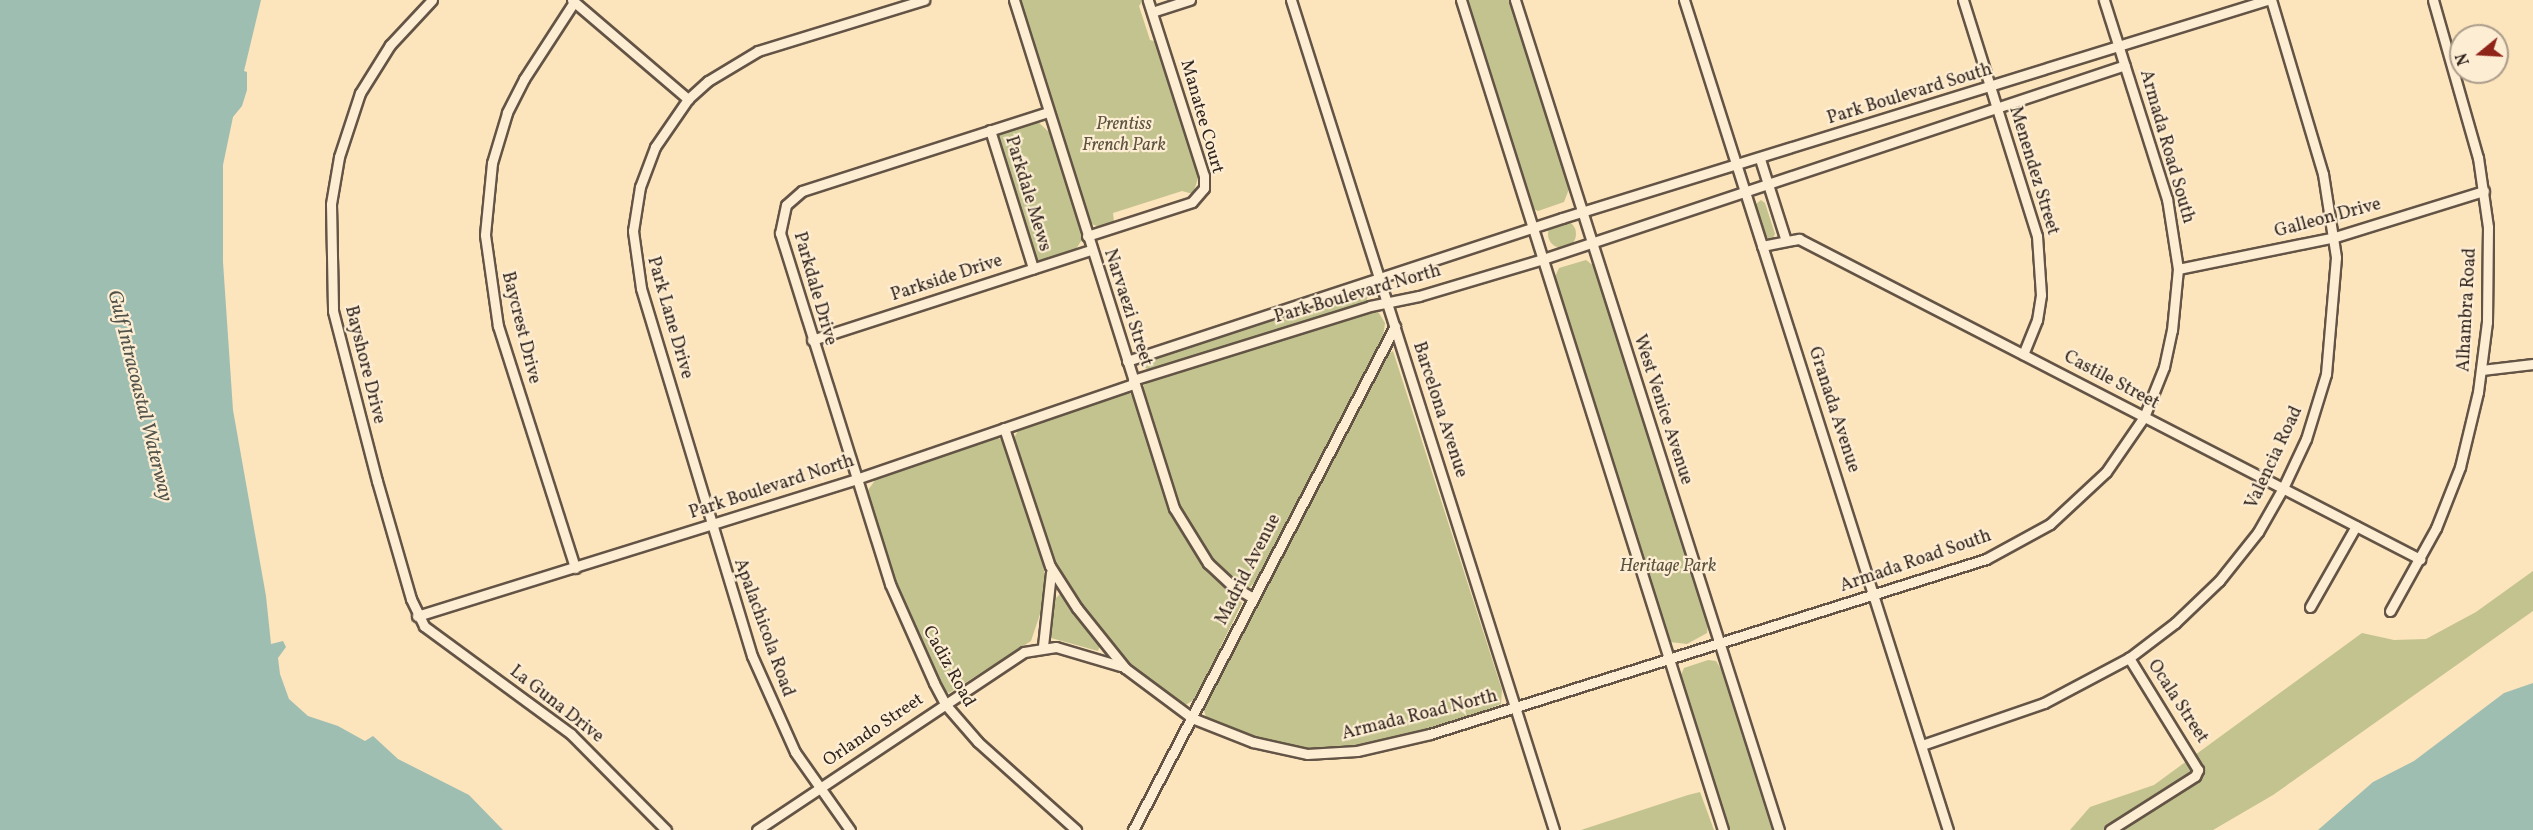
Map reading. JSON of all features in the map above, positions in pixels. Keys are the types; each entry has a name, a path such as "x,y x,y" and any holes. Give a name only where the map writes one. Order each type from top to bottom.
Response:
{"street":[{"name":"Bayshore Drive","path":"417,616 336,332 330,220 339,157 360,93 390,45 432,0"},
{"name":"Park Lane Drive","path":"715,524 641,288 633,242 646,166 688,99 723,69 749,55 924,0"},
{"name":"Narvaezi Street","path":"1014,0 1170,498 1184,528 1212,568 1253,598"},
{"name":"Manatee Court","path":"1087,236 1192,202 1204,188 1204,176 1148,0"},
{"path":"1152,12 1190,0"},
{"name":"Barcelona Avenue","path":"1291,0 1554,830"},
{"path":"1461,0 1723,830"},
{"name":"West Venice Avenue","path":"1515,0 1779,830"},
{"name":"Granada Avenue","path":"1684,0 1872,595 1922,745 1947,830"},
{"name":"Menendez Street","path":"1963,0 2040,255 2040,309 2023,354"},
{"name":"Armada Road South","path":"1720,643 1986,559 2036,533 2093,486 2144,417 2164,367 2176,306 2178,269 2167,199 2104,0"},
{"name":"Park Boulevard South","path":"1562,218 1736,164 1760,159 2269,0"},
{"name":"Valencia Road","path":"1922,745 2044,703 2129,658 2175,623 2219,581 2258,532 2283,489 2306,439 2326,374 2335,306 2335,237 2313,135 2269,0"},
{"name":"Alhambra Road","path":"2390,611 2420,560 2460,468 2482,370 2489,287 2484,191 2466,107 2433,0"},
{"path":"573,1 688,99"},
{"name":"Baycrest Drive","path":"573,1 524,79 507,114 492,163 485,235 498,326 575,568"},
{"name":"Park Boulevard South","path":"1592,243 1745,192 1767,182 2125,65"},
{"name":"Parkdale Drive","path":"856,479 780,242 780,219 790,200 807,189 1048,112"},
{"name":"Parkdale Mews","path":"990,130 1034,268"},
{"path":"1760,159 1785,238 1762,246"},
{"name":"Galleon Drive","path":"2178,269 2335,237 2484,191"},
{"name":"Park Boulevard North","path":"1127,361 1562,218"},
{"name":"Castile Street","path":"1785,238 1799,239 2420,560"},
{"name":"Park Boulevard North","path":"417,616 856,479 1133,382 1388,302 1592,243"},
{"name":"Parkside Drive","path":"812,340 1091,250"},
{"name":"Madrid Avenue","path":"1133,830 1395,326"},
{"path":"2482,370 2533,364"},
{"name":"Armada Road North","path":"1004,428 1050,566 1077,608 1125,668 1192,718 1263,745 1323,754 1408,740 1516,709 1720,643"},
{"name":"Cadiz Road","path":"856,479 900,610 945,704 993,756 1076,830"},
{"name":"Apalachicola Road","path":"715,524 717,546 755,665 789,740 819,789 850,830"},
{"path":"2310,606 2356,526"},
{"path":"1050,566 1052,587 1043,646 1067,649 1125,668"},
{"name":"La Guna Drive","path":"417,616 443,643 571,734 666,830"},
{"name":"Orlando Street","path":"757,830 1024,652 1043,646"},
{"name":"Ocala Street","path":"2109,830 2195,776 2197,764 2129,658"}],"green space":[{"name":"Prentiss French Park","path":"1018,0 1143,0 1139,6 1150,40 1157,42 1199,175 1193,194 1182,191 1113,213 1114,222 1100,227 1091,224"},
{"path":"1466,0 1510,0 1569,189 1564,202 1538,211 1532,208"},
{"path":"1037,121 1050,133 1083,238 1076,249 1037,263 997,140 1001,131"},
{"path":"1761,200 1765,203 1775,234 1772,240 1766,237 1756,204"},
{"path":"1562,220 1572,224 1576,234 1572,244 1562,248 1552,244 1548,234 1552,224"},
{"name":"Heritage Park","path":"1586,260 1595,267 1708,624 1707,633 1687,644 1670,642 1554,279 1559,268"},
{"path":"1362,292 1368,296 1366,302 1149,370 1142,366 1145,359"},
{"path":"1377,310 1385,323 1383,337 1257,580 1250,587 1240,586 1201,547 1179,509 1142,390 1144,385 1160,377"},
{"path":"1393,351 1502,690 1501,704 1460,721 1386,741 1317,751 1255,739 1207,720 1203,708 1385,356"},
{"path":"1122,393 1130,393 1134,399 1170,511 1185,539 1204,566 1242,603 1195,699 1184,706 1139,674 1116,651 1063,579 1051,558 1015,447 1014,438 1020,427"},
{"path":"994,436 1004,441 1043,563 1047,593 1031,641 949,693 943,689 909,621 866,493 878,476"},
{"path":"2533,571 2533,611 2273,795 2213,830 2070,830 2090,807 2154,785 2362,633 2394,640 2426,639 2476,612"},
{"path":"1060,594 1100,645 1098,651 1051,638 1055,599"},
{"path":"1708,660 1716,661 1721,669 1772,830 1728,830 1680,677 1684,668"},
{"path":"1700,792 1714,830 1581,830 1688,795"}],"water":[{"name":"Gulf Intracoastal Waterway","path":"0,0 261,0 244,71 247,72 247,90 242,106 233,117 223,165 223,262 233,410 266,596 271,644 283,641 286,647 278,658 280,674 289,699 308,716 338,726 365,741 373,736 398,759 469,795 503,830 0,830"},
{"path":"2533,683 2533,830 2318,830 2373,782 2414,761 2504,693"}]}
